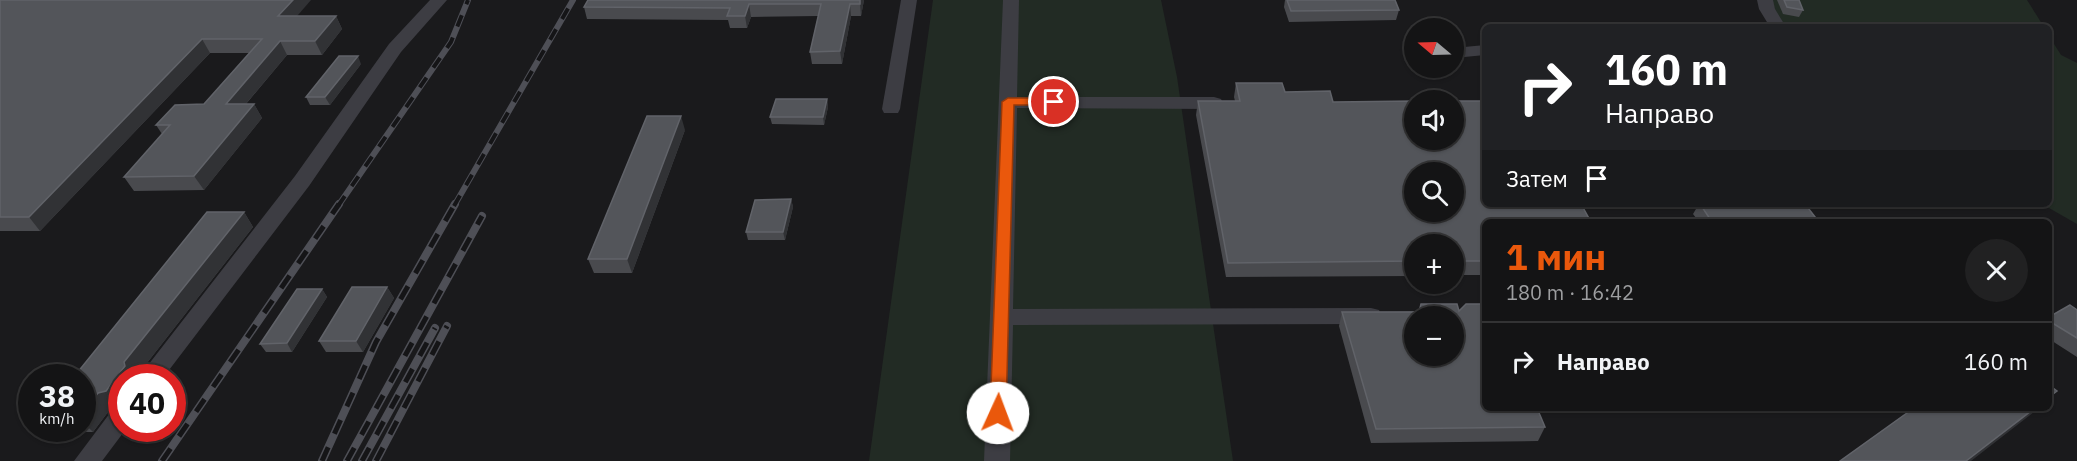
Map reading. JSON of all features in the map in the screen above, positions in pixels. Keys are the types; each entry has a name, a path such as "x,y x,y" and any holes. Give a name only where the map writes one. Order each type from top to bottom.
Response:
{"street":[{"path":"161,364 302,181 395,48 439,0"},
{"path":"891,109 909,0"},
{"path":"996,461 1011,0"},
{"path":"1765,0 1767,9 1776,24"},
{"path":"1464,52 1482,50"},
{"path":"1008,102 1214,103"},
{"path":"1002,317 1389,316"},
{"path":"87,461 108,434"}],"shaded area":[{"path":"933,0 1161,0 1177,77 1233,461 869,461"},
{"path":"1772,0 2027,0 2042,24 1779,24"},
{"path":"2052,41 2061,55 2077,63 2077,224 2047,207 2052,207"}],"building":[{"path":"0,0 293,0 278,16 336,16 315,41 280,41 226,104 254,104 194,176 124,177 170,125 156,125 175,105 204,104 262,39 202,39 29,217 0,217"},
{"path":"588,0 860,0 860,4 850,4 840,51 810,52 821,4 749,4 745,16 727,16 730,8 584,7"},
{"path":"1287,0 1395,0 1399,10 1291,11"},
{"path":"1784,0 1799,0 1803,10 1787,7"},
{"path":"339,56 358,56 325,97 306,97"},
{"path":"1236,83 1282,83 1285,92 1330,91 1333,102 1404,101 1404,150 1464,150 1464,101 1482,101 1482,207 1583,207 1589,219 1482,219 1482,261 1464,261 1464,234 1404,234 1404,261 1228,263 1198,101 1240,101"},
{"path":"776,99 827,99 823,117 770,117"},
{"path":"647,116 681,116 627,259 588,259"},
{"path":"791,199 783,232 746,232 755,200"},
{"path":"1702,207 1807,207 1817,219 1710,219"},
{"path":"207,212 244,212 124,364 108,364 108,388 106,391 96,396 96,364 84,364"},
{"path":"352,287 387,287 356,341 319,341"},
{"path":"297,289 322,289 287,343 260,344"},
{"path":"1421,304 1457,304 1458,306 1420,306"},
{"path":"1466,304 1482,304 1482,411 1538,411 1545,427 1376,429 1342,312 1404,312 1404,366 1464,366 1464,306"},
{"path":"2070,305 2077,310 2077,338 2052,323 2052,315"},
{"path":"1910,411 2031,411 1966,461 1840,461"}],"railway":[{"path":"338,206 451,42 468,0"},
{"path":"454,206 573,0"},
{"path":"162,461 339,204"},
{"path":"322,461 376,342 455,204"},
{"path":"347,461 482,216"},
{"path":"376,461 447,326"},
{"path":"362,461 435,328"}],"route":[{"path":"998,413 1008,102 1054,102"}]}
